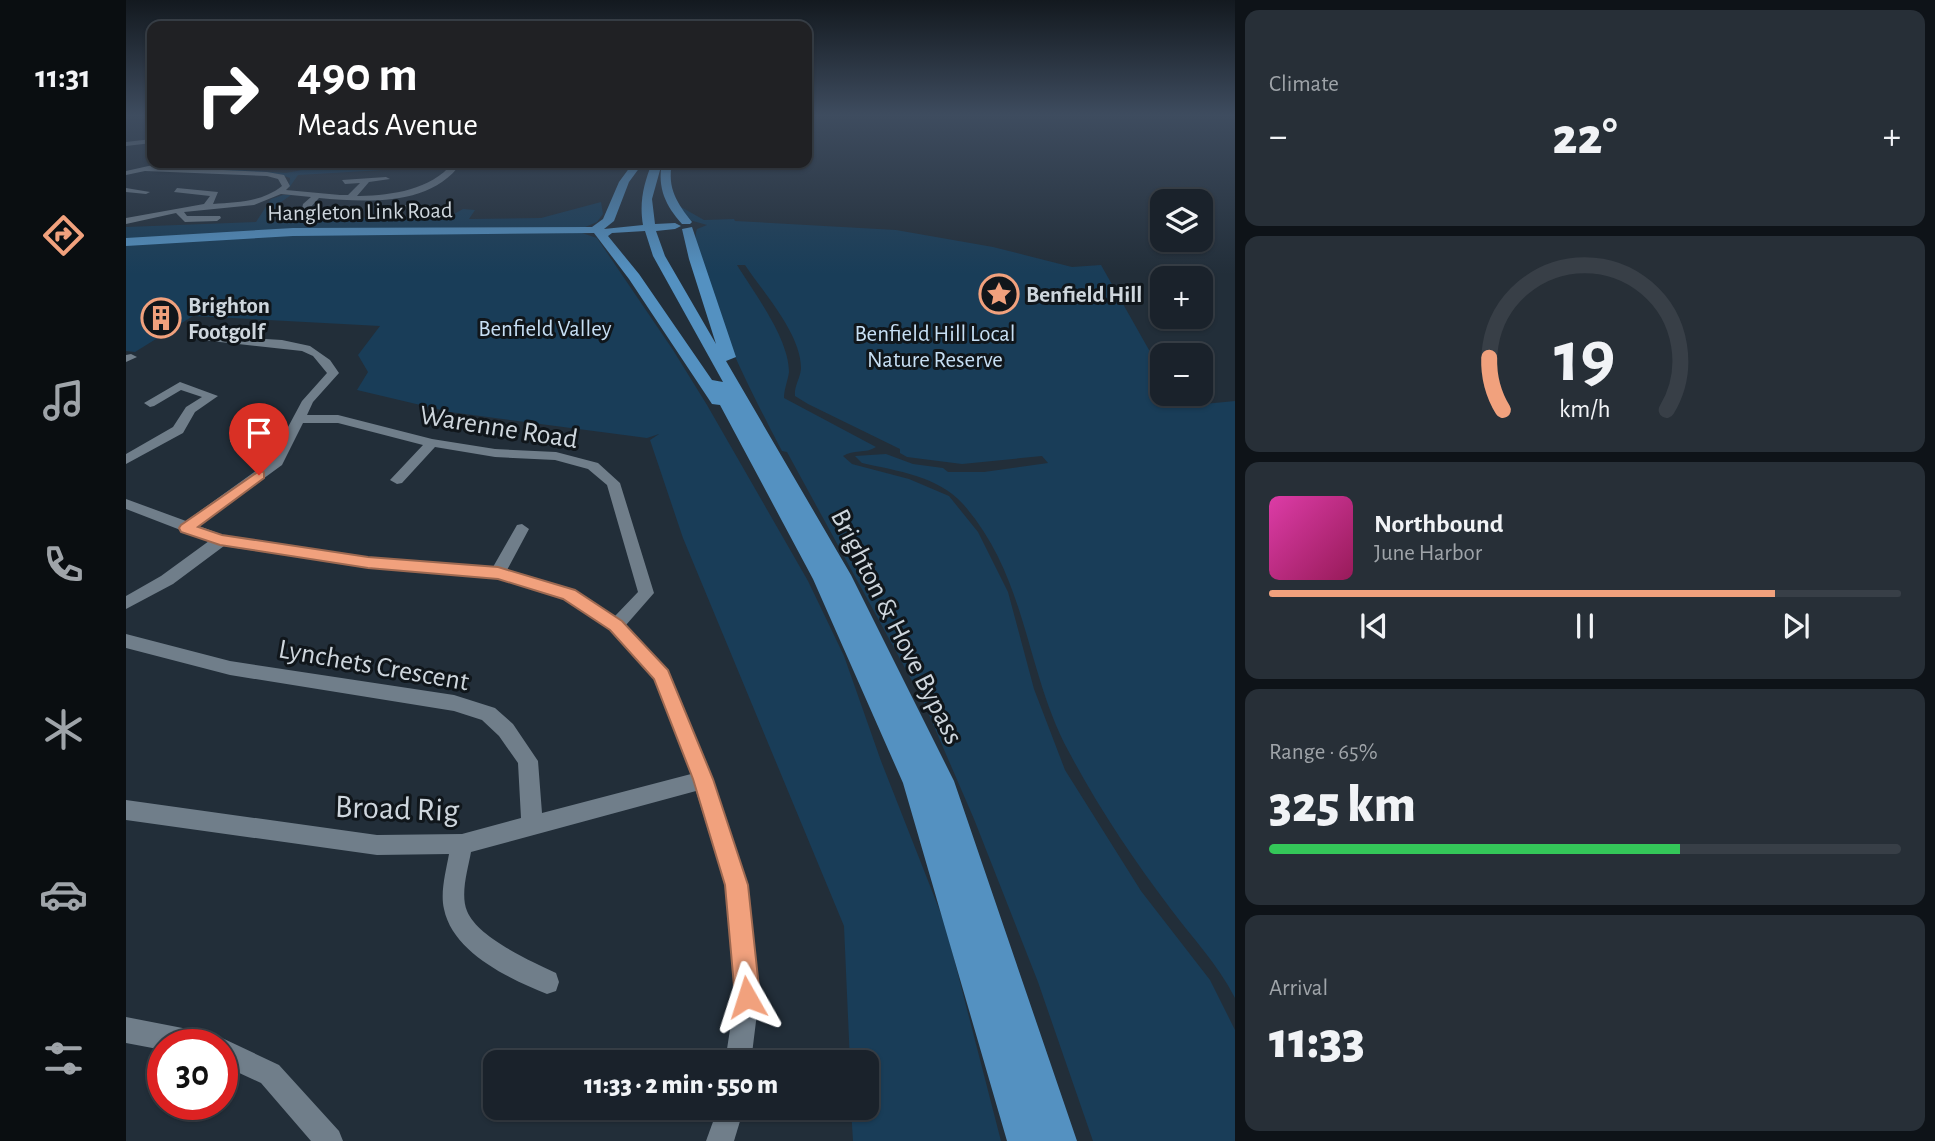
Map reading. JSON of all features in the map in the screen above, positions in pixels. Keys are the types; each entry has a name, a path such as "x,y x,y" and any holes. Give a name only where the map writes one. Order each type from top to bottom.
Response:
{"highway":[{"path":"634,168 624,182 602,230 746,440"},
{"name":"Brighton & Hove Bypass","path":"647,168 636,191 644,228 840,575 941,781 1059,1141"},
{"name":"Brighton & Hove Bypass","path":"655,168 646,195 646,256 824,579 916,783 1025,1141"},
{"path":"666,168 666,190 695,259 744,405"},
{"name":"Hangleton Link Road","path":"126,242 293,232 602,230 683,226"}],"street":[{"path":"126,173 150,168"},
{"path":"126,221 178,210 241,204 279,192 351,197 398,196 426,187 453,168"},
{"path":"145,169 274,175 281,177 286,183 279,192"},
{"path":"345,182 386,179"},
{"path":"351,197 367,180"},
{"path":"126,188 135,183"},
{"path":"126,188 146,192"},
{"path":"177,190 215,194 207,206"},
{"path":"319,194 299,212 323,212"},
{"path":"398,196 405,203 404,206"},
{"path":"393,207 416,205"},
{"path":"178,210 185,219 217,218"},
{"path":"186,528 277,462 308,401 333,373 327,361 317,353 288,344 206,338"},
{"path":"126,460 178,430 190,410 212,396 180,386 150,403"},
{"name":"Warenne Road","path":"299,419 338,419 432,443 495,453 556,456 593,466 613,483 646,593 616,625"},
{"path":"235,439 258,448 285,446"},
{"path":"397,480 432,443"},
{"path":"126,504 220,540 368,563 498,573 569,595 616,625 661,675 703,779 736,885 747,997 740,1050"},
{"path":"498,573 522,529"},
{"path":"126,603 167,580 220,540"},
{"name":"Lynchets Crescent","path":"126,642 230,668 454,703 488,714 506,730 528,761 533,827"},
{"name":"Broad Rig","path":"126,810 377,845 462,844 703,779"},
{"path":"462,844 456,875 455,911 464,927 479,942 547,982"},
{"path":"126,1030 147,1034"},
{"path":"238,1059 270,1074 329,1141"},
{"path":"720,1141 727,1120"}],"green space":[{"path":"228,168 286,173 303,168 417,168 298,175 289,188 290,178 278,174 164,169"},
{"path":"291,195 277,205 267,222 454,214 463,209 475,210 469,219 541,218 601,202 603,214 597,222 583,228 411,229 126,241 126,227 256,222 271,199"},
{"name":"Benfield Hill Local Nature Reserve","path":"681,207 704,220 734,219 896,230 993,247 1072,267 1101,265 1150,352 1150,406 1213,406 1213,403 1235,401 1235,998 1213,962 1129,852 1069,752 1054,721 1014,594 984,533 963,504 942,487 903,472 862,463 855,456 886,454 913,464 943,468 948,472 984,472 1048,463 1042,456 962,464 907,457 900,453 900,449 795,396 801,369 795,342 780,314 745,265 737,265 769,316 783,345 789,372 784,398 876,447 843,456 852,464 909,479 949,496 978,532 1008,592 1034,689 1065,770 1141,891 1210,980 1235,1030 1235,1141 1093,1141 1038,982 974,819 923,701 787,452 782,451 727,339 702,273 696,247 697,229 707,225 686,219 676,208"},
{"name":"Benfield Valley","path":"582,233 597,238 707,405 808,581 844,656 881,761 945,924 1001,1141 853,1141 852,1120 879,1120 879,1050 849,1050 844,926 683,538 650,440 659,434 647,438 450,412 357,390 368,372 358,355 380,326 193,316 135,352 126,351 126,244 296,234"}],"place":[{"name":"Benfield Hill","path":"999,294"},
{"name":"Brighton Footgolf","path":"161,318"}],"route":[{"path":"259,475 186,528 220,540 368,563 498,573 569,595 616,625 661,675 684,726 703,779 736,885 747,997"}]}
